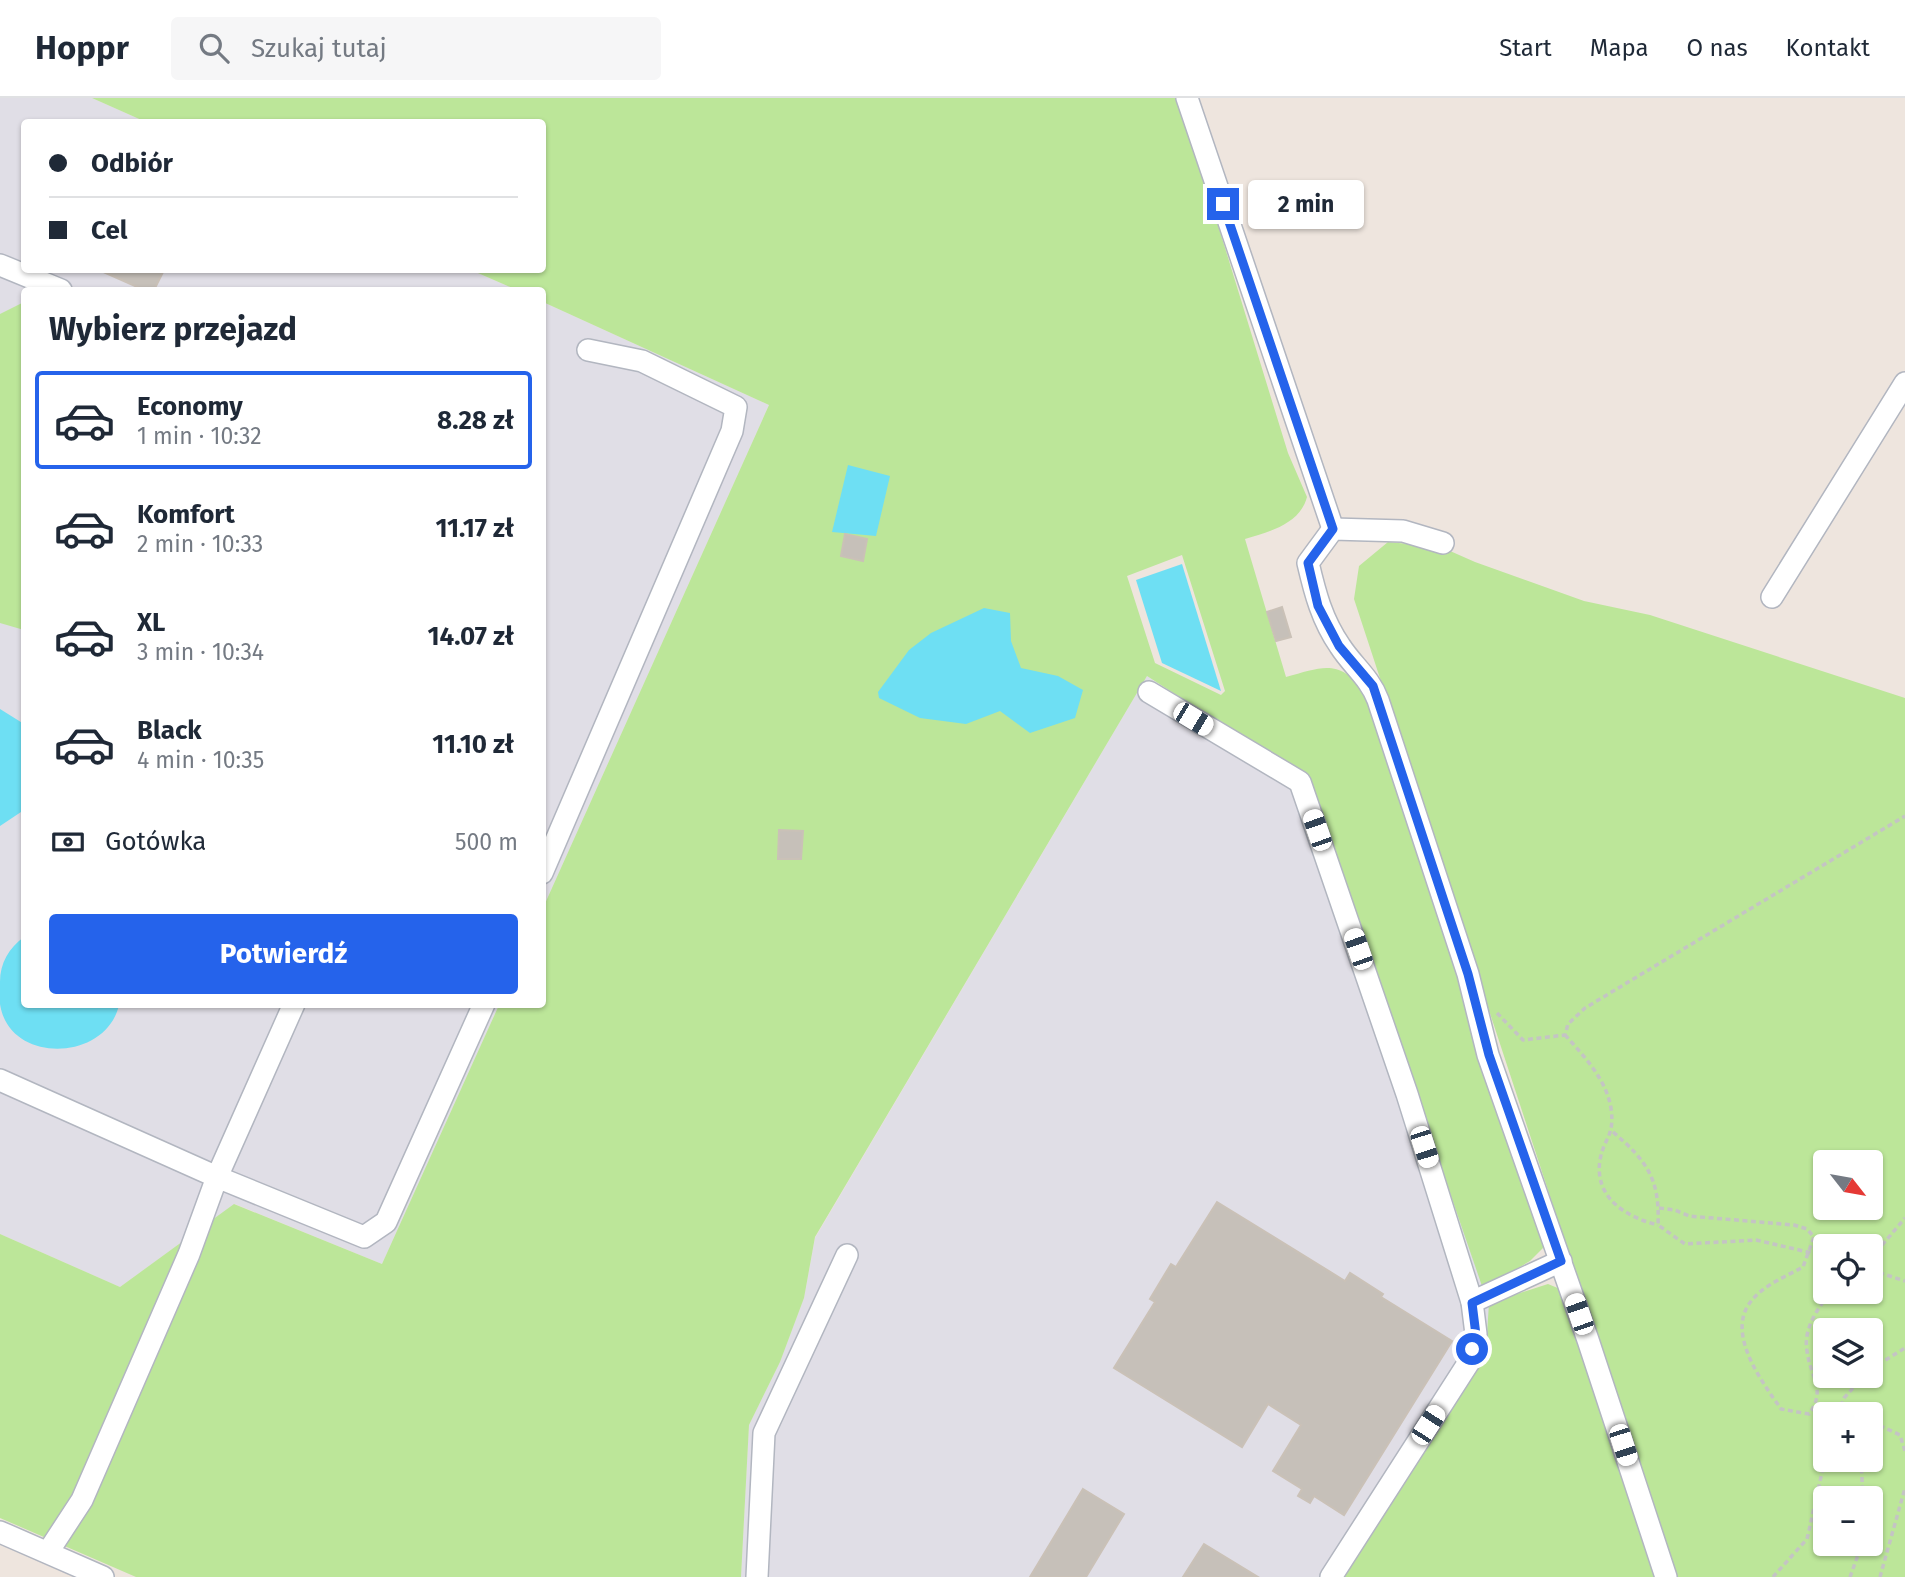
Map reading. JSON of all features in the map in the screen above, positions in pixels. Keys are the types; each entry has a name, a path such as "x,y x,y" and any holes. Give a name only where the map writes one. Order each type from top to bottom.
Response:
{"street":[{"path":"1187,98 1333,529"},
{"path":"0,265 54,287"},
{"path":"546,864 732,431 736,407 642,361 588,350"},
{"path":"1772,597 1905,383"},
{"path":"1333,529 1403,531 1443,543"},
{"path":"1333,529 1308,563 1318,606 1339,646 1373,686 1476,1006 1489,1055 1666,1577"},
{"path":"1149,692 1300,782 1407,1094 1472,1303 1476,1335 1468,1363 1332,1577"},
{"path":"48,1552 82,1500 189,1254 217,1177 292,1008"},
{"path":"0,1080 217,1177 364,1237 386,1222 482,1008"},
{"path":"757,1577 764,1433 847,1255"},
{"path":"1472,1303 1561,1261"},
{"path":"0,1532 103,1577"}],"path":[{"path":"1565,1035 1568,1024 1585,1008 1905,816"},
{"path":"1476,1006 1496,1012 1523,1040 1565,1035"},
{"path":"1565,1035 1595,1070 1610,1105 1613,1132 1600,1159 1600,1183 1616,1208 1658,1225 1685,1244 1756,1240 1811,1253"},
{"path":"1613,1132 1637,1153 1653,1176 1659,1208 1658,1225"},
{"path":"1659,1208 1675,1210 1689,1216 1807,1229 1814,1237 1811,1253 1803,1267 1765,1288 1748,1305 1741,1330 1750,1358 1781,1409 1809,1414 1818,1402 1817,1381 1806,1350 1813,1313 1821,1304"},
{"path":"1883,1244 1905,1218"},
{"path":"1883,1274 1905,1281"},
{"path":"1883,1362 1905,1348"},
{"path":"1842,1402 1853,1388"},
{"path":"1883,1427 1900,1435 1905,1451"},
{"path":"1773,1577 1807,1539 1822,1472"},
{"path":"1880,1577 1905,1488"},
{"path":"1850,1577 1858,1556"}],"shaded area":[{"path":"0,98 92,98 139,119 21,119 21,273 478,273 510,287 21,287 21,1008 498,1008 382,1264 235,1204 120,1287 0,1234"},
{"path":"546,303 769,405 546,901"},
{"path":"1147,676 1308,780 1499,1330 1350,1577 741,1577 749,1425 780,1362 804,1298 815,1238"}],"green space":[{"path":"92,98 1179,98 1288,453 1307,497 1298,514 1291,520 1273,530 1245,539 1286,677 1330,668 1347,674 1366,693 1546,1245 1530,1261 1483,1289 1308,780 1147,676 815,1237 804,1298 780,1362 749,1425 741,1577 136,1577 0,1518 0,1234 120,1287 234,1204 382,1264 498,1008 546,1008 546,901 769,405 546,303 546,287 510,287 478,273 546,273 546,119 139,119","holes":["1182,555 1225,691 1221,695 1155,663 1127,576"]},
{"path":"21,304 21,629 0,623 0,314"},
{"path":"1388,542 1441,547 1584,601 1650,615 1905,698 1905,1577 1675,1577 1354,599 1359,566"},
{"path":"1548,1284 1560,1289 1656,1577 1342,1577 1478,1359 1487,1334 1489,1303"}],"water":[{"path":"848,465 890,476 876,536 832,532"},
{"path":"1182,564 1221,691 1162,663 1136,580"},
{"path":"984,608 1010,613 1011,641 1021,668 1058,676 1083,690 1075,718 1030,733 1000,711 966,724 920,718 879,698 878,692 909,650 931,633"},
{"path":"0,709 21,722 21,812 0,826"},
{"path":"21,940 21,1008 118,1008 111,1024 96,1037 78,1046 58,1049 38,1046 21,1038 7,1024 0,1004 2,968 14,946"}],"building":[{"path":"106,273 162,273 156,287 137,287"},
{"path":"845,534 867,539 863,561 841,556"},
{"path":"1282,607 1291,637 1276,641 1267,612"},
{"path":"779,830 803,831 801,859 778,859"},
{"path":"1217,1202 1345,1281 1350,1273 1383,1294 1381,1297 1452,1341 1344,1515 1314,1496 1310,1503 1298,1496 1302,1489 1273,1471 1301,1425 1268,1404 1242,1447 1114,1368 1155,1302 1150,1299 1171,1264 1176,1267"},
{"path":"1083,1489 1124,1514 1086,1577 1030,1577"},
{"path":"1204,1544 1258,1577 1183,1577"}],"route":[{"path":"1223,204 1333,529 1308,563 1318,606 1339,646 1373,686 1468,974 1489,1055 1561,1261 1472,1303 1476,1335 1472,1349"}]}
